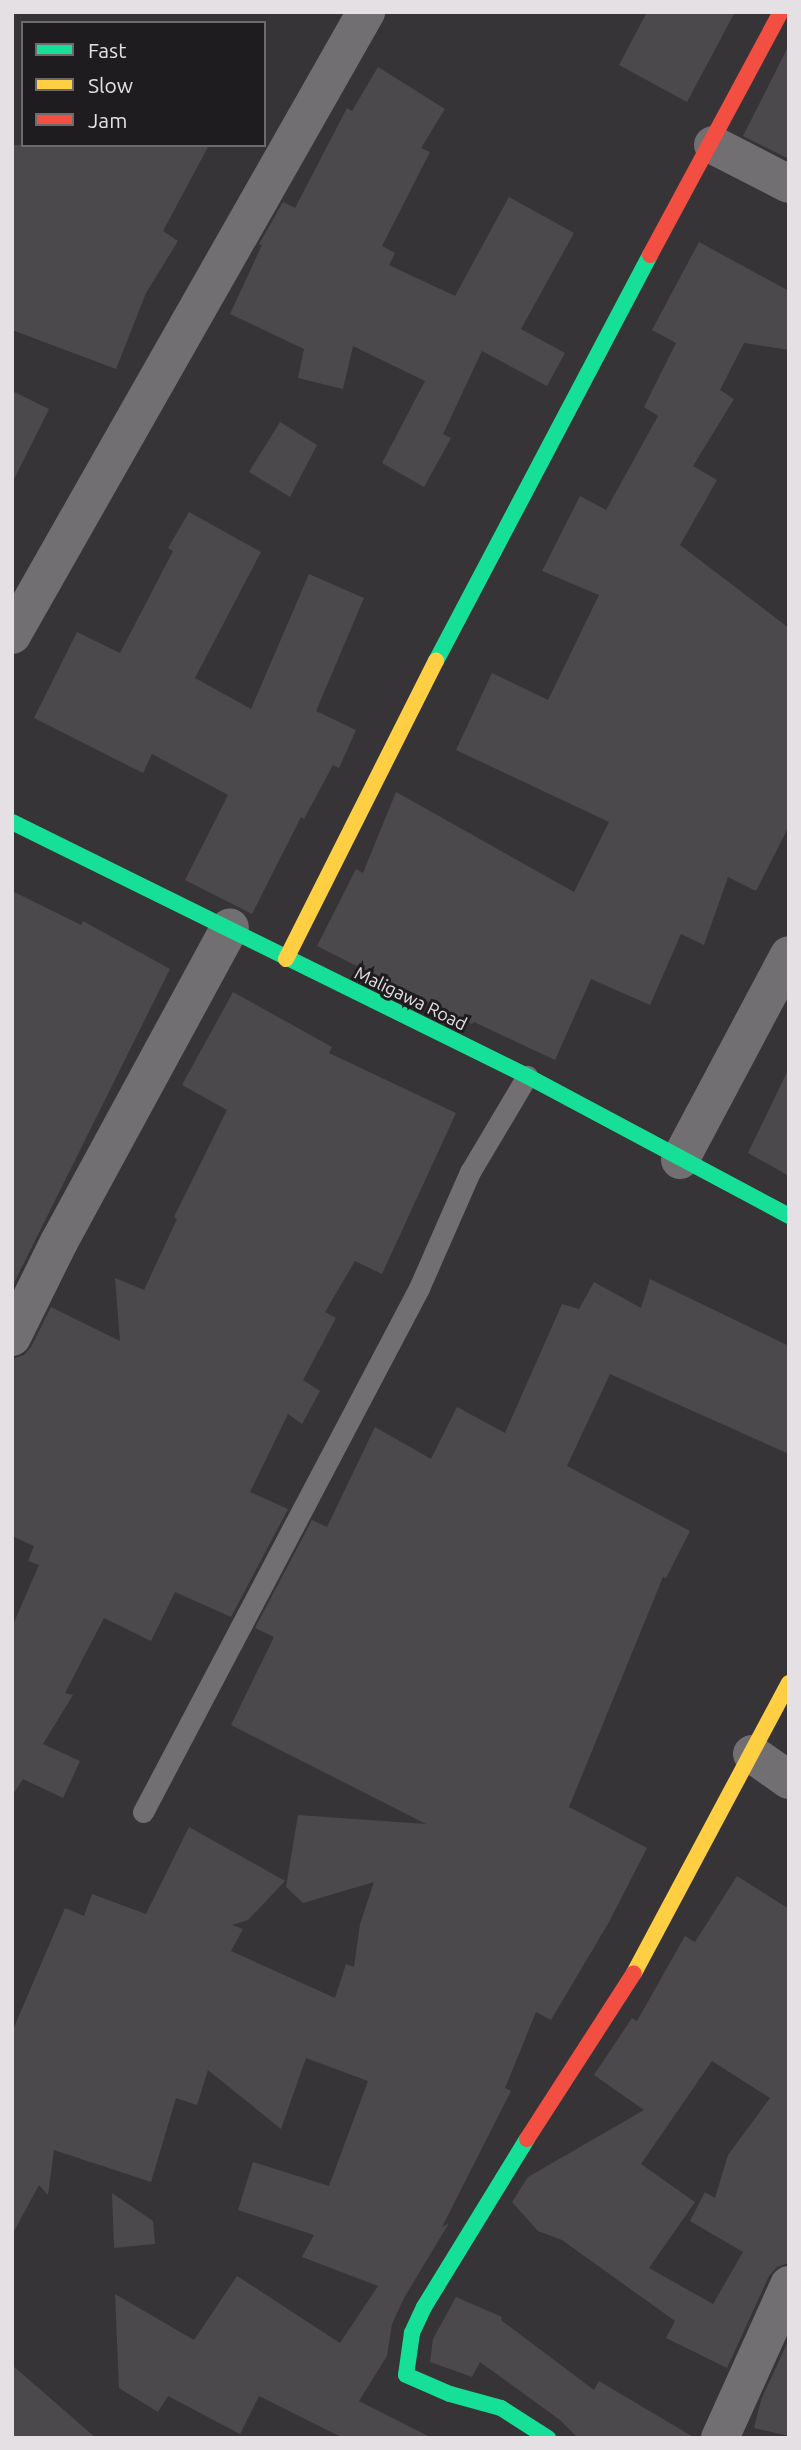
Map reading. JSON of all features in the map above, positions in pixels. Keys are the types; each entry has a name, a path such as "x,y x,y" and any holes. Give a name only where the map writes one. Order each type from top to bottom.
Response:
{"street":[{"path":"12,635 366,12"},
{"path":"286,959 493,548 713,145 781,12"},
{"path":"713,145 789,184"},
{"name":"Maligawa Road","path":"12,822 230,927 286,959 527,1076 789,1216"},
{"path":"12,1337 59,1242 230,927"},
{"path":"680,1160 789,956"},
{"path":"548,2438 501,2408 450,2394 406,2375 412,2333 424,2307 495,2188 643,1959 789,1683"},
{"path":"752,1754 789,1780"},
{"path":"720,2438 789,2285"}],"lane":[{"path":"143,1812 419,1288 470,1172 527,1076"}],"building":[{"path":"647,12 735,12 687,102 619,65"},
{"path":"789,45 789,159 743,136"},
{"path":"378,67 445,109 421,148 430,152 382,246 395,253 389,265 455,296 509,197 574,233 521,329 565,353 547,386 482,351 443,434 451,438 424,487 382,463 425,381 353,346 343,389 298,378 304,349 230,314 262,245 259,244 283,202 295,208 347,108 352,111"},
{"path":"12,145 208,147 163,231 178,241 146,293 116,369 12,330"},
{"path":"699,242 789,291 789,350 744,343 720,390 734,399 693,466 717,480 680,545 789,628 789,826 756,891 728,877 704,945 681,934 650,1005 591,979 555,1060 474,1022 472,1024 317,946 356,869 363,873 396,792 574,892 609,822 456,750 492,673 548,700 599,595 542,571 580,496 606,510 658,416 644,407 676,343 652,330"},
{"path":"12,391 49,409 12,483"},
{"path":"280,422 317,445 290,497 249,472"},
{"path":"189,512 261,552 195,678 251,709 309,574 364,598 316,711 356,730 339,768 333,765 304,819 301,817 252,914 185,880 228,795 152,754 143,773 34,718 77,632 120,653 173,551 168,548"},
{"path":"12,891 81,925 83,921 170,969 12,1287"},
{"path":"233,992 332,1047 329,1053 456,1113 382,1274 355,1261 325,1312 336,1318 303,1380 320,1391 302,1424 288,1414 250,1492 288,1509 231,1617 175,1592 151,1641 104,1618 65,1693 73,1695 43,1744 80,1761 63,1798 23,1779 12,1796 12,1627 39,1565 28,1561 34,1546 12,1536 12,1359 24,1355 31,1347 51,1307 120,1341 115,1278 144,1290 177,1219 174,1217 227,1110 182,1085"},
{"path":"789,1068 789,1176 748,1153"},
{"path":"650,1279 789,1346 789,1454 610,1374 567,1466 690,1531 666,1578 663,1577 569,1807 647,1848 609,1922 551,2020 536,2012 505,2088 511,2091 442,2227 449,2223 404,2298 392,2324 387,2356 359,2401 432,2438 343,2438 259,2396 240,2434 168,2396 158,2412 119,2388 115,2294 194,2340 237,2276 340,2343 378,2286 302,2257 314,2235 238,2210 253,2162 329,2186 368,2081 306,2058 281,2129 208,2070 197,2105 176,2098 151,2182 54,2150 48,2195 39,2185 12,2235 12,2032 65,1908 84,1916 92,1894 146,1914 189,1827 285,1881 248,1920 232,1925 243,1929 231,1951 335,1998 346,1964 354,1967 360,1924 374,1882 303,1903 286,1887 298,1815 426,1824 231,1725 274,1637 255,1628 312,1520 327,1527 375,1427 431,1459 457,1407 505,1433 562,1304 579,1309 594,1282 641,1308"},
{"path":"737,1876 789,1909 789,2263 777,2267 769,2276 727,2368 666,2338 675,2321 562,2240 538,2231 512,2202 528,2177 644,2110 594,2075 632,2018 637,2021 685,1936 695,1942","holes":["712,2061 770,2098 728,2155 715,2198 705,2192 690,2221 743,2252 713,2304 649,2268 695,2202 641,2164"]},
{"path":"112,2193 153,2221 155,2244 114,2248"},
{"path":"456,2297 502,2317 501,2320 594,2390 599,2381 695,2438 578,2438 560,2420 480,2362 472,2377 430,2362 433,2339"},
{"path":"789,2339 789,2436 754,2428 761,2400"},
{"path":"12,2365 96,2438 12,2438"}],"traffic: fast":[{"path":"436,661 650,255"},
{"path":"12,822 527,1076 789,1216"},
{"path":"527,2139 424,2307 412,2333 406,2375 450,2394 501,2408 548,2438"}],"traffic: slow":[{"path":"286,959 436,661"},
{"path":"634,1973 789,1683"}],"traffic: jam":[{"path":"650,255 781,12"},
{"path":"527,2139 634,1973"}]}
